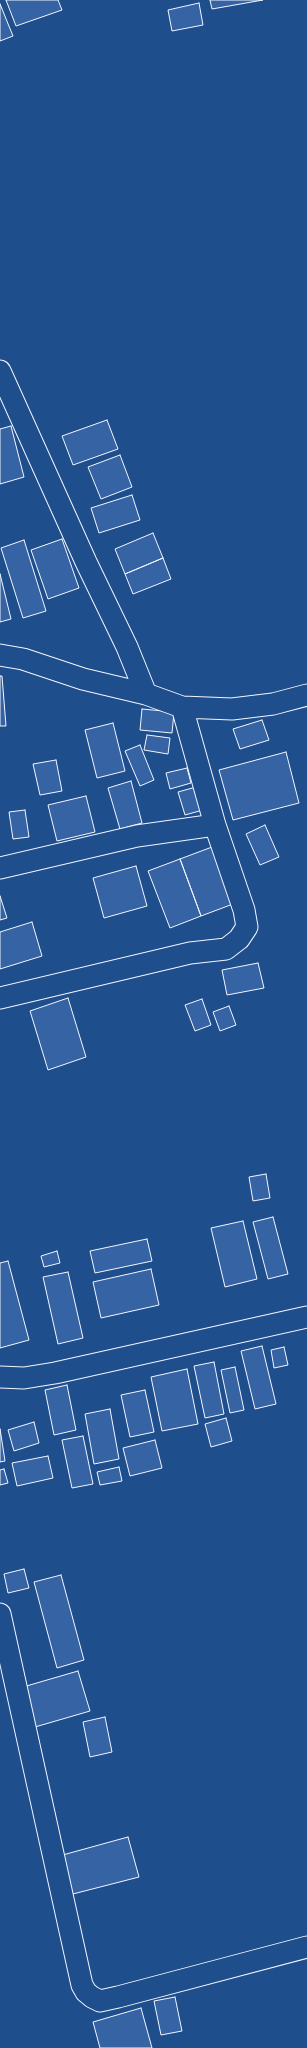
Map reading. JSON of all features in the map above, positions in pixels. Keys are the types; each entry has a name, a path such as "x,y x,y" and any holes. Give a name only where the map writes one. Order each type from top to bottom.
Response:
{"street":[{"path":"0,370 8,409 127,647 146,694"},
{"path":"0,655 22,659 83,679 146,694 182,707 232,710 273,704 307,695"},
{"path":"0,998 190,953 226,949 239,939 247,927 244,910 215,825 182,707"},
{"path":"0,868 137,836 215,825"},
{"path":"0,1377 24,1378 55,1372 307,1317"},
{"path":"0,1614 82,1985 86,1992 92,1998 100,2001 307,1947"}],"building":[{"path":"6,0 58,0 62,10 16,26"},
{"path":"210,0 263,0 212,9"},
{"path":"199,3 203,25 172,31 168,10"},
{"path":"0,4 13,36 0,41"},
{"path":"107,420 118,449 73,465 62,436"},
{"path":"11,426 24,477 0,484 0,429"},
{"path":"120,455 132,487 101,499 88,467"},
{"path":"132,495 140,520 99,533 91,508"},
{"path":"153,533 163,558 125,574 115,549"},
{"path":"62,539 79,588 48,599 31,550"},
{"path":"24,540 46,611 23,618 1,548"},
{"path":"163,558 171,579 133,594 125,574"},
{"path":"0,574 11,619 0,622"},
{"path":"0,676 2,676 6,726 0,726"},
{"path":"142,709 174,712 172,733 140,730"},
{"path":"262,720 269,740 240,749 233,729"},
{"path":"113,723 125,771 97,778 85,730"},
{"path":"147,735 170,738 168,754 144,750"},
{"path":"140,745 154,780 140,786 125,751"},
{"path":"286,752 299,803 233,820 219,770"},
{"path":"56,760 62,791 40,795 33,764"},
{"path":"187,768 191,783 170,789 166,773"},
{"path":"131,781 142,823 120,829 108,788"},
{"path":"196,787 203,810 185,815 178,792"},
{"path":"86,796 95,832 57,841 48,805"},
{"path":"25,810 29,837 13,839 9,812"},
{"path":"265,825 279,857 260,865 246,834"},
{"path":"212,847 233,904 201,916 180,859"},
{"path":"180,859 201,916 170,928 148,871"},
{"path":"136,866 147,906 104,918 93,878"},
{"path":"0,896 7,918 0,920"},
{"path":"32,922 42,956 0,969 0,932"},
{"path":"258,963 264,988 227,995 222,970"},
{"path":"68,998 86,1057 48,1070 30,1011"},
{"path":"202,999 211,1025 195,1031 185,1005"},
{"path":"229,1006 236,1025 220,1031 213,1012"},
{"path":"266,1174 270,1198 253,1201 249,1177"},
{"path":"273,1217 288,1274 268,1279 253,1222"},
{"path":"243,1221 257,1279 225,1287 211,1228"},
{"path":"147,1239 152,1261 95,1273 90,1251"},
{"path":"57,1251 60,1263 44,1267 41,1256"},
{"path":"8,1261 29,1340 0,1348 0,1263"},
{"path":"151,1269 159,1305 101,1318 93,1282"},
{"path":"68,1272 83,1338 58,1344 43,1277"},
{"path":"262,1346 276,1404 255,1409 241,1351"},
{"path":"284,1347 288,1365 274,1368 271,1350"},
{"path":"214,1362 224,1414 205,1418 194,1366"},
{"path":"235,1367 244,1410 230,1413 221,1370"},
{"path":"187,1369 198,1424 162,1431 151,1377"},
{"path":"67,1385 76,1430 54,1435 45,1390"},
{"path":"145,1390 154,1432 130,1437 121,1395"},
{"path":"110,1409 119,1459 94,1464 85,1414"},
{"path":"226,1418 232,1441 211,1447 205,1424"},
{"path":"34,1422 39,1443 14,1451 8,1430"},
{"path":"0,1429 5,1461 0,1462"},
{"path":"83,1436 93,1484 72,1488 62,1440"},
{"path":"155,1440 162,1468 130,1476 123,1448"},
{"path":"48,1456 53,1478 17,1486 12,1463"},
{"path":"119,1467 122,1481 100,1485 97,1472"},
{"path":"4,1469 8,1483 0,1485 0,1470"},
{"path":"24,1569 29,1588 8,1593 4,1574"},
{"path":"61,1575 84,1660 57,1668 34,1582"},
{"path":"78,1671 90,1711 35,1727 23,1687"},
{"path":"105,1717 112,1752 90,1757 83,1722"},
{"path":"128,1837 139,1877 69,1895 59,1856"},
{"path":"175,1997 182,2031 161,2035 154,2001"},
{"path":"141,2008 152,2048 100,2048 93,2022"}]}
